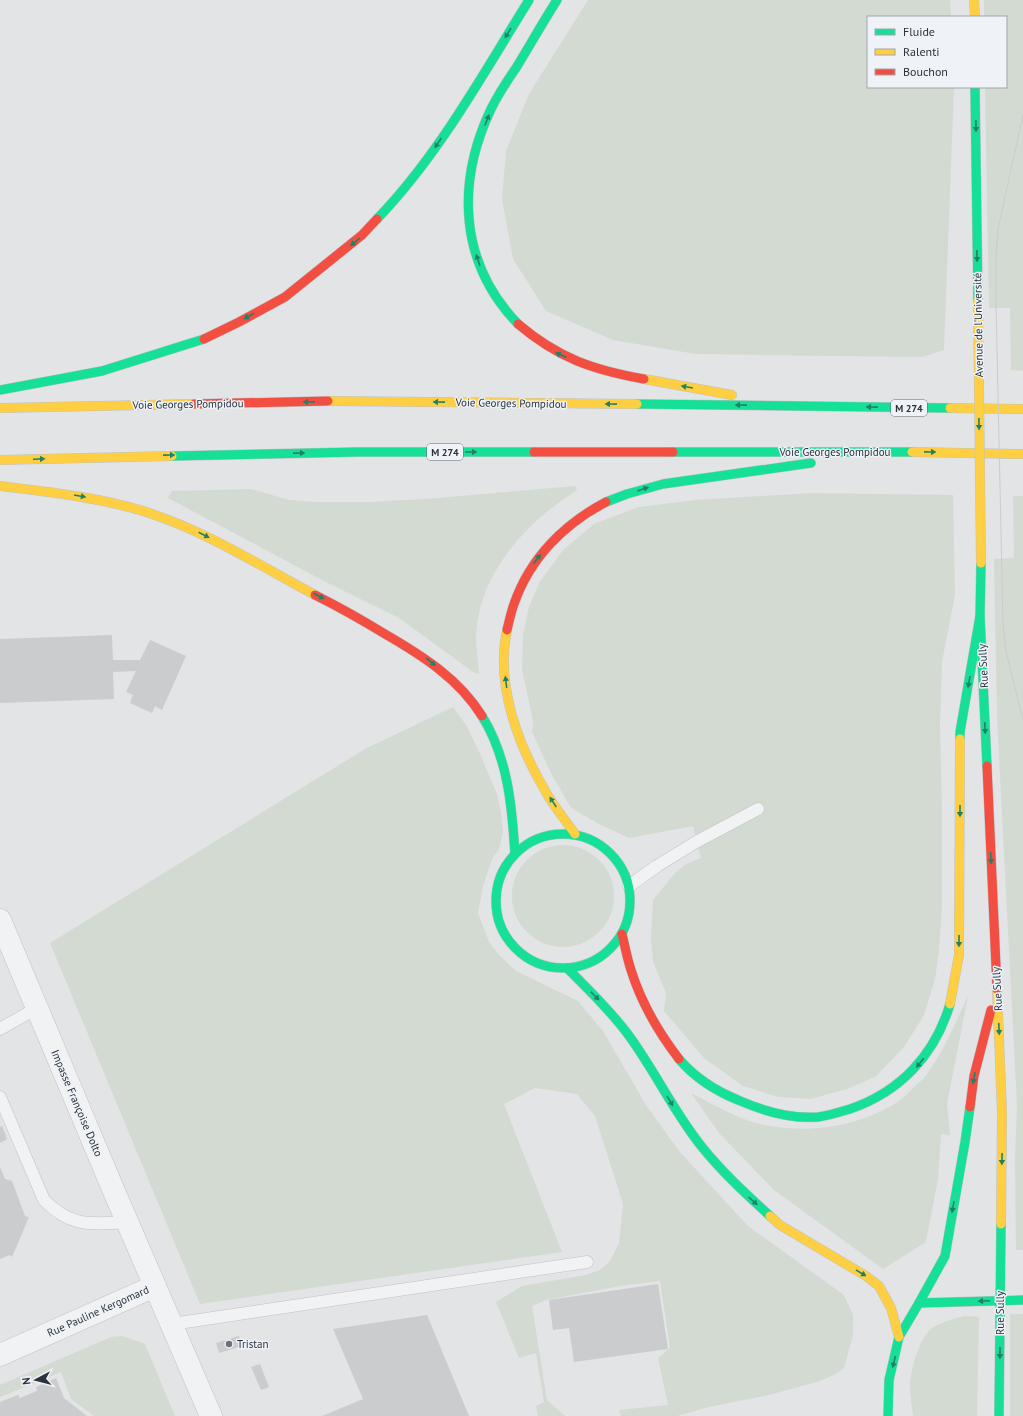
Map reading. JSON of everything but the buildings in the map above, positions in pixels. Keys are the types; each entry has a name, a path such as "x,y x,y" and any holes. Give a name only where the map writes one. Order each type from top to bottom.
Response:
{"main road":[{"path":"0,390 102,370 199,341 239,322 285,297 362,235 391,205 414,178 455,118 529,0"},
{"path":"557,0 508,78 490,110 480,138 472,168 468,215 471,239 479,264 500,306 514,322 536,340 579,363 634,377 794,406"},
{"path":"974,0 975,16"},
{"name":"Avenue de l'Université","path":"975,88 981,563"},
{"name":"Voie Georges Pompidou","path":"0,408 352,401 1023,409"},
{"name":"Voie Georges Pompidou","path":"0,460 358,452 891,452 1023,454"},
{"path":"575,834 554,805 541,783 527,753 507,694 504,668 504,650 508,624 519,589 534,562 549,544 569,525 588,512 615,498 651,486 891,452"},
{"path":"0,486 80,496 144,512 200,533 358,618 424,656 445,673 460,688 476,706 489,727 500,755 512,808 515,854"},
{"name":"Rue Sully","path":"981,563 980,616 1002,1112 999,1416"},
{"path":"622,934 627,958 650,1014 669,1044 688,1068 720,1092 743,1103 768,1112 818,1117 858,1107 897,1086 917,1067 942,1028 955,981 959,954 960,732 980,616"},
{"path":"558,833 575,834 594,840 610,852 622,867 629,886 630,910 622,934 612,948 599,958 584,965 567,968 549,967 533,961 518,950 506,937 499,920 496,903 498,885 504,868 515,854 528,844 543,836 558,833"},
{"path":"567,968 600,1000 627,1033 681,1119 712,1158 746,1194 780,1225 866,1276 879,1286 891,1308 899,1337"},
{"path":"888,1416 890,1380 899,1337 945,1256 965,1142 974,1076 997,986"},
{"path":"919,1303 1023,1300"}],"street":[{"name":"Impasse Françoise Dolto","path":"0,920 155,1286"},
{"name":"Rue Pauline Kergomard","path":"0,1355 155,1286 211,1416"}],"lane":[{"path":"629,886 657,866 696,842 758,809"},
{"path":"0,1029 37,1008"},
{"path":"0,1097 44,1200 52,1209 76,1221 90,1224 127,1222"},
{"path":"172,1324 587,1262"}],"shaded area":[{"path":"588,0 950,0 951,16 867,16 867,88 954,88 944,350 922,357 696,354 613,340 546,311 513,259 502,199 506,151 529,94"},
{"path":"984,0 1023,0 1023,371 1011,370 1010,308 989,308 985,88 1007,88 1007,16 984,16"},
{"path":"575,486 577,490 542,516 513,545 491,579 478,617 476,637 479,674 473,672 399,618 322,580 168,498 172,491 251,489 289,500 318,502 370,502 425,499"},
{"path":"812,493 953,495 955,595 942,662 940,723 942,905 939,951 935,979 924,1015 904,1047 876,1076 850,1088 811,1099 778,1097 743,1086 704,1058 664,1011 666,993 653,962 651,938 653,900 675,873 686,864 701,858 693,826 629,838 599,824 571,808 552,775 532,732 533,721 522,669 523,635 529,607 539,583 563,550 594,524 639,507 695,500"},
{"path":"1013,496 1023,496 1023,1250 1016,1250 1015,1159 1017,1105 997,718 994,559 1014,558"},
{"path":"453,707 466,725 480,754 497,794 501,812 503,833 499,849 492,859 483,886 478,913 489,942 500,956 516,971 578,1001 603,1031 646,1105 679,1151 748,1226 844,1295 853,1315 853,1335 844,1368 836,1374 820,1381 769,1395 709,1407 677,1416 621,1416 619,1410 668,1405 658,1358 670,1348 660,1281 620,1286 546,1300 532,1306 547,1400 565,1416 538,1416 536,1406 544,1402 536,1353 519,1358 496,1302 522,1286 586,1275 600,1270 610,1261 619,1243 623,1204 595,1116 577,1094 535,1088 504,1104 562,1252 200,1304 50,943 365,749"},
{"path":"563,845 583,849 591,853 599,860 606,868 610,876 614,896 610,916 606,924 599,932 591,939 583,943 563,947 543,943 535,939 527,932 520,924 516,916 512,896 516,876 520,868 527,860 535,853 543,849"},
{"path":"968,996 947,1104 950,1135 941,1134 938,1179 926,1242 883,1269 774,1190 719,1133 691,1093 745,1119 764,1125 781,1128 799,1129 834,1126 868,1117 901,1100 926,1076 944,1046"},
{"path":"1010,1314 1023,1314 1023,1416 1010,1416"},
{"path":"964,1316 979,1317 977,1416 913,1416 910,1391 911,1376 915,1358 923,1340 932,1328"},
{"path":"122,1336 145,1344 175,1416 94,1416 71,1399 61,1372 0,1397 0,1385 111,1337"}],"tram line":[{"path":"1023,115 998,229 996,255 1003,624 1006,651 1023,720"}],"traffic: fast":[{"path":"377,219 399,195 440,142 459,114 529,0"},
{"path":"518,324 498,300 484,275 474,249 469,221 469,193 472,165 480,137 491,109 557,0"},
{"path":"975,88 978,301"},
{"path":"0,390 102,371 204,339"},
{"path":"637,404 950,408"},
{"path":"172,456 358,452 534,452"},
{"path":"673,452 912,452"},
{"path":"606,502 627,494 663,484 811,463"},
{"path":"981,563 980,616 987,766"},
{"path":"960,739 980,616"},
{"path":"482,716 491,732 503,765 510,800 515,854"},
{"path":"570,834 595,842 606,849 615,858 625,875 629,888 630,901 629,914 625,927 615,944 606,953 589,963 576,967 556,968 531,960 520,953 511,944 501,927 497,914 496,894 504,869 511,858 520,849 537,839 550,835 570,834"},
{"path":"567,968 606,1007 627,1033 682,1119 702,1147 726,1174 770,1216"},
{"path":"679,1059 685,1066 706,1083 748,1104 767,1111 798,1117 826,1116 868,1102 885,1093 900,1082 925,1055 935,1040 950,1004"},
{"path":"919,1303 945,1256 970,1107"},
{"path":"999,1416 1001,1224"},
{"path":"888,1416 889,1380 899,1337 919,1303 1023,1300"}],"traffic: slow":[{"path":"974,0 975,16"},
{"path":"978,301 981,563"},
{"path":"644,379 732,395"},
{"path":"328,401 637,404"},
{"path":"0,408 194,404"},
{"path":"950,408 1023,409"},
{"path":"912,452 1023,454"},
{"path":"0,460 172,456"},
{"path":"0,486 108,502 143,511 166,519 209,538 315,595"},
{"path":"507,630 504,651 504,673 512,715 527,756 537,776 547,794 575,834"},
{"path":"950,1004 959,955 960,739"},
{"path":"997,989 1002,1112 1001,1224"},
{"path":"770,1216 780,1225 866,1276 879,1286 891,1308 899,1337"}],"traffic: jam":[{"path":"204,339 285,297 362,235 377,219"},
{"path":"518,324 547,346 577,361 592,367 644,379"},
{"path":"194,404 328,401"},
{"path":"534,452 673,452"},
{"path":"507,630 513,607 521,587 539,557 550,544 576,521 606,502"},
{"path":"315,595 399,642 439,669 473,703 482,716"},
{"path":"987,766 997,989"},
{"path":"622,934 635,982 645,1005 664,1039 679,1059"},
{"path":"970,1107 974,1076 991,1010"}],"place":[{"name":"Tristan","path":"229,1344"}]}
